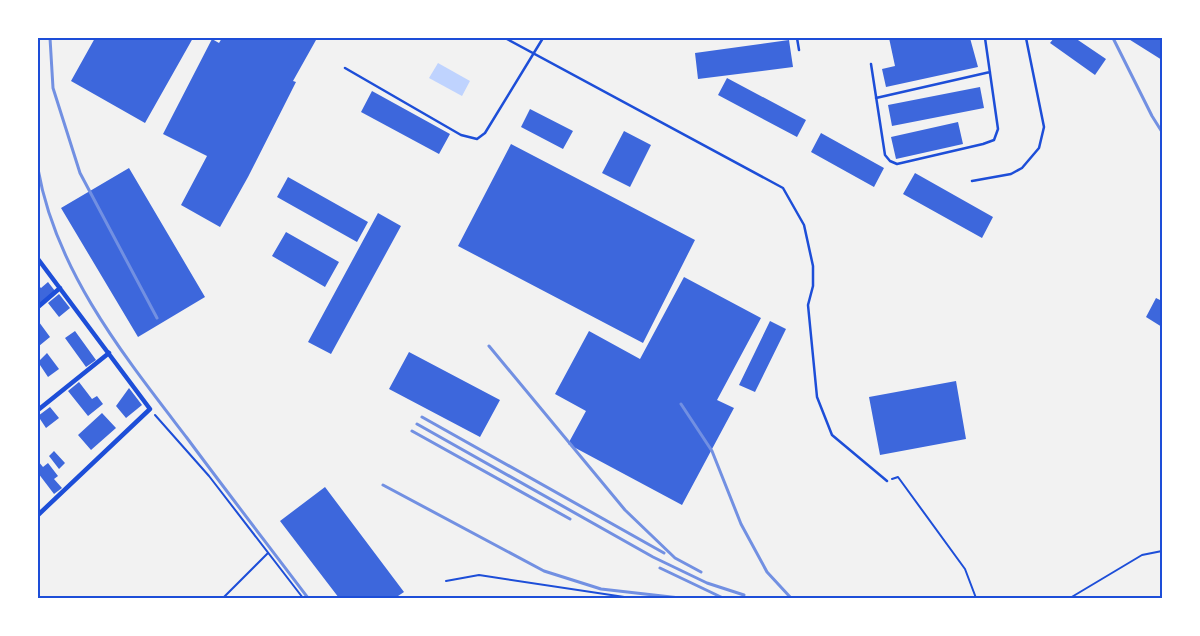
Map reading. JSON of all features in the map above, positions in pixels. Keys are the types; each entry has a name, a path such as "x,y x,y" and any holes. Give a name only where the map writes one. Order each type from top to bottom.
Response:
{"street":[{"path":"38,259 150,409 38,515"},
{"path":"38,307 60,288"},
{"path":"38,410 109,353"}],"lane":[{"path":"505,38 783,188 804,225 813,266 813,286 808,305 817,397 832,435 887,480"},
{"path":"345,68 461,135 477,139 486,133 543,38"},
{"path":"797,38 799,50"},
{"path":"870,64 885,155 890,161 898,164 994,140 998,129 985,38"},
{"path":"972,181 1011,174 1022,168 1039,148 1044,126 1026,38"},
{"path":"876,98 990,72"}],"path":[{"path":"150,409 209,476 303,598"},
{"path":"887,480 898,477 924,510 965,569 976,598"},
{"path":"1070,598 1142,555 1162,551"},
{"path":"223,598 268,553"},
{"path":"446,581 479,575 630,598"}],"water":[{"path":"438,63 470,81 462,96 429,78"}],"building":[{"path":"95,38 193,38 145,123 71,81"},
{"path":"222,38 312,38 316,40 293,81 296,82 248,177 220,227 181,205 207,156 163,134 212,39 219,43"},
{"path":"889,38 970,38 978,67 886,87 882,69 895,66"},
{"path":"1054,38 1075,38 1106,59 1095,75 1050,43"},
{"path":"1127,38 1162,38 1162,60"},
{"path":"789,40 793,67 698,79 695,53"},
{"path":"727,78 806,120 797,137 718,95"},
{"path":"980,87 984,108 892,126 888,105"},
{"path":"372,91 450,134 439,154 361,112"},
{"path":"530,109 573,131 563,149 521,127"},
{"path":"958,122 963,144 896,159 891,137"},
{"path":"624,131 651,145 630,187 602,173"},
{"path":"821,133 884,168 874,187 811,152"},
{"path":"511,144 695,240 643,343 458,246"},
{"path":"129,168 205,297 138,337 61,208"},
{"path":"915,173 993,217 982,238 903,194"},
{"path":"288,177 368,222 357,242 277,197"},
{"path":"378,213 401,226 331,354 308,342"},
{"path":"286,232 339,262 325,287 272,256"},
{"path":"684,277 761,318 717,400 734,408 682,505 568,444 586,411 555,394 589,331 640,359"},
{"path":"48,282 55,291 38,305 38,285 41,288"},
{"path":"59,294 70,308 59,317 48,303"},
{"path":"1156,298 1162,301 1162,327 1146,317"},
{"path":"770,321 786,329 755,392 739,385"},
{"path":"38,323 50,337 39,346"},
{"path":"75,331 96,360 86,367 65,338"},
{"path":"409,352 500,400 480,437 389,389"},
{"path":"47,353 59,369 48,377 38,362"},
{"path":"956,381 966,439 880,455 869,397"},
{"path":"79,382 92,399 97,396 103,404 88,416 68,391"},
{"path":"129,388 142,405 126,418 116,406"},
{"path":"50,407 59,418 46,428 38,416"},
{"path":"102,413 116,428 91,450 78,435"},
{"path":"54,451 65,463 59,469 49,456"},
{"path":"38,461 43,467 48,463 58,476 54,479 62,488 54,494 38,473"},
{"path":"325,487 404,592 395,598 339,598 280,521"}],"railway":[{"path":"50,38 53,88 80,173 157,318"},
{"path":"1113,38 1162,132"},
{"path":"38,169 47,207 60,243 96,312 140,376 308,598"},
{"path":"489,346 625,510 675,558 701,572"},
{"path":"681,404 712,451 741,524 767,572 791,598"},
{"path":"422,417 664,553"},
{"path":"417,424 653,557 707,583 744,595"},
{"path":"412,431 570,519"},
{"path":"383,485 544,571 601,589 680,598"},
{"path":"660,568 723,598"}]}
